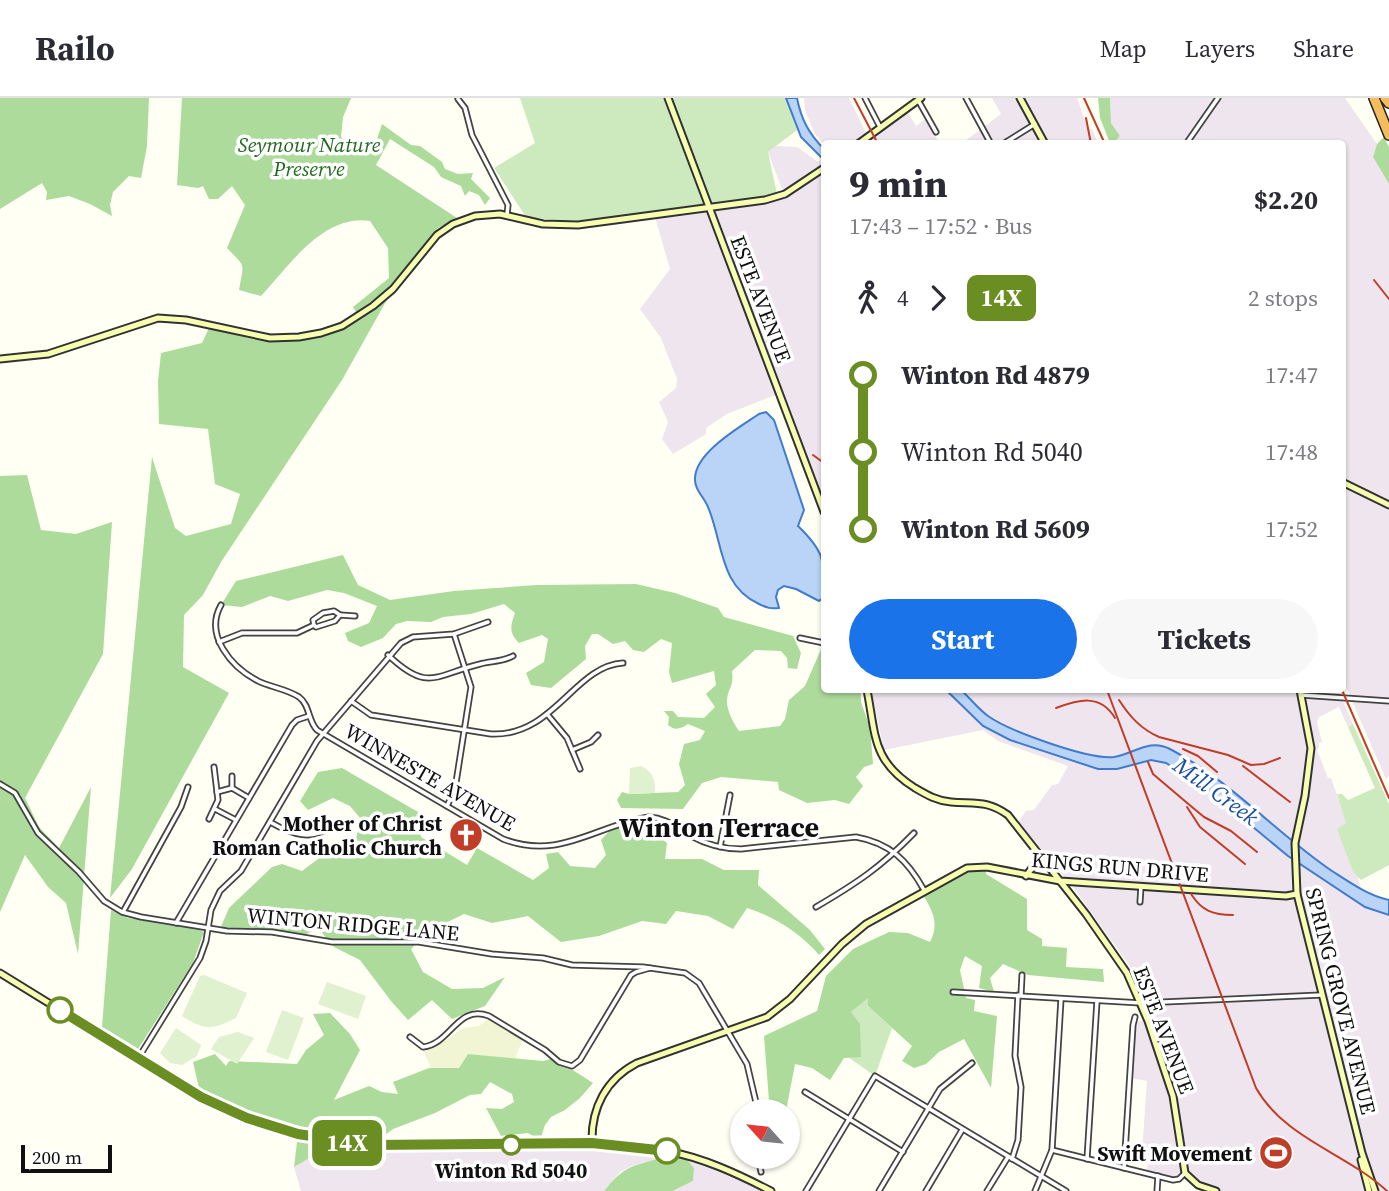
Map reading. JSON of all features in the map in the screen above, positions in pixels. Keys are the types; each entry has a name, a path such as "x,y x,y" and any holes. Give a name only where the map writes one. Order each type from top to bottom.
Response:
{"highway":[{"path":"1374,98 1389,135"},
{"path":"1385,98 1389,103"}],"main road":[{"name":"ESTE AVENUE","path":"668,98 821,504"},
{"path":"1020,98 1043,140"},
{"path":"863,140 920,99"},
{"path":"0,359 48,354 158,318 186,320 270,338 299,337 321,332 352,320 381,301 433,239 448,227 475,216 507,215 543,224 562,225 708,207 777,197 793,190 821,170"},
{"path":"1346,484 1389,505"},
{"name":"ESTE AVENUE","path":"868,693 879,751 888,766 897,775 939,800 977,802 996,808 1016,824 1116,955 1141,1003 1173,1096 1185,1173"},
{"name":"SPRING GROVE AVENUE","path":"1301,693 1311,748 1305,796 1296,836 1294,867 1297,894 1362,1153 1369,1191"},
{"path":"1026,876 1041,856"},
{"name":"KINGS RUN DRIVE","path":"592,1143 592,1126 598,1104 617,1076 637,1063 764,1018 776,1011 797,993 842,944 866,924 952,874 973,867 987,867 1060,881 1297,894"},
{"path":"0,973 186,1088 231,1112 264,1124 316,1138 370,1145 592,1143 643,1147 712,1164 771,1191"},
{"name":"SPRING GROVE AVENUE","path":"1362,1153 1375,1191"},
{"path":"1185,1173 1198,1185 1216,1191"}],"street":[{"path":"864,98 880,127"},
{"path":"966,98 989,140"},
{"path":"1189,140 1218,98"},
{"path":"458,99 465,108 470,130 481,154 509,205 507,215"},
{"path":"920,99 936,132"},
{"path":"1009,140 1034,124"},
{"path":"221,605 215,620 219,642 242,633 297,633 314,625 316,627 335,621 340,615"},
{"path":"314,625 313,620 323,613 334,611 340,615 355,616"},
{"path":"139,1057 200,958 216,897 241,871 323,734 388,655 408,638 454,634 488,622"},
{"path":"447,806 455,789 471,687 454,634"},
{"path":"800,638 821,642"},
{"name":"WINNESTE AVENUE","path":"219,642 225,653 249,676 301,699 313,726 323,734 495,835 526,845 562,845 649,817 665,820 692,837 720,847 741,849 849,837 873,841 895,852 911,868 924,890"},
{"path":"388,655 406,671 424,678 440,678 482,663 505,660 513,656"},
{"path":"351,701 371,715 491,734 512,733 531,726 596,673 623,663"},
{"path":"1311,693 1389,701"},
{"path":"547,714 567,738 580,769"},
{"path":"176,923 292,725 309,716"},
{"path":"572,750 591,742 598,735"},
{"path":"209,819 218,800 214,767"},
{"path":"232,776 232,788"},
{"name":"WINTON RIDGE LANE","path":"0,784 19,797 34,827 43,838 79,872 104,901 122,912 156,921 272,932 349,943 419,942 492,954 543,958 572,965 681,971 699,983 728,1031 750,1069 756,1099"},
{"path":"122,912 181,807 188,787"},
{"path":"217,792 232,788 249,797"},
{"path":"720,847 730,795"},
{"path":"215,809 236,820"},
{"path":"270,822 289,833 301,836 330,828 334,824"},
{"path":"816,906 868,876 914,833"},
{"path":"1140,902 1141,886"},
{"path":"410,1037 422,1047 428,1046 442,1040 462,1018 472,1014 485,1014 539,1046 559,1062 572,1066 580,1060 631,975 650,968"},
{"path":"987,1191 1010,1158 1018,1140 1021,1087 1015,1056 1022,975"},
{"path":"953,992 1141,1003 1322,995"},
{"path":"1035,1191 1052,1150 1061,999"},
{"path":"1087,1159 1097,1001"},
{"path":"1124,1168 1132,1025 1135,1017"},
{"path":"879,1191 943,1086 972,1063"},
{"path":"806,1191 874,1076 1066,1191"},
{"path":"805,1092 903,1152"},
{"path":"926,1191 962,1129"},
{"path":"1052,1150 1158,1177 1178,1180 1185,1173"},
{"path":"1157,1191 1158,1177"}],"shaded area":[{"path":"804,98 849,98 869,139 907,111 916,126 926,119 937,140 821,141 815,134 805,110"},
{"path":"992,98 1077,98 1088,129 1092,129 1097,140 966,140 1001,114"},
{"path":"1110,98 1345,98 1377,144 1373,157 1389,184 1389,776 1386,779 1346,687 1346,140 1116,140 1120,136 1111,123"},
{"path":"776,146 797,147 818,162 821,160 821,495 783,392 727,414 706,428 706,434 673,454 662,439 668,422 659,402 676,388 677,379 661,338 640,309 670,269 655,217 675,217 773,202 785,197 768,152"},
{"path":"872,693 1339,693 1353,724 1348,727 1339,707 1319,717 1317,722 1322,742 1317,750 1328,778 1331,778 1347,823 1338,829 1353,871 1358,877 1365,907 1389,915 1389,1191 1201,1191 1202,1183 1189,1171 1176,1178 1147,1170 1149,1155 1142,1153 1147,1081 1131,1078 1135,1026 1137,1022 1150,1017 1138,982 1131,968 1073,887 1018,822 1026,811 1034,810 1052,785 1058,784 1068,766 998,741 983,730 884,750"},
{"path":"592,1143 662,1150 657,1159 620,1172 604,1191 301,1191 294,1167 318,1153 341,1166 370,1145"},
{"path":"683,1155 771,1191 674,1191 693,1181 694,1168"}],"green space":[{"path":"0,98 149,98 147,146 141,178 129,176 113,192 110,205 112,216 69,196 46,200 47,192 42,183 0,209"},
{"name":"Seymour Nature Preserve","path":"182,98 351,98 343,117 341,137 353,147 371,145 377,139 382,124 411,145 420,146 442,162 445,169 458,174 473,173 471,179 490,198 485,205 479,195 469,191 465,196 461,186 441,177 434,167 390,139 376,165 457,218 438,228 386,291 356,312 353,307 389,278 388,248 370,221 353,221 322,234 295,257 261,296 239,290 242,266 227,248 245,205 232,186 218,199 209,199 203,186 198,188 177,185"},
{"path":"520,98 786,98 797,130 768,152 777,194 574,222 526,217 494,168 535,143"},
{"path":"1098,98 1110,98 1111,123 1120,136 1116,140 1109,140 1100,118"},
{"path":"1384,137 1389,147 1389,184 1373,157 1377,144"},
{"path":"393,289 342,380 221,562 203,595 184,615 183,667 229,693 132,869 110,898 152,457 175,528 186,536 231,524 240,494 215,484 208,429 159,424 158,381 161,353 202,343 210,326 287,339 342,326"},
{"path":"27,475 41,530 76,534 112,522 103,654 25,798 39,827 59,848 91,787 78,954 66,903 48,887 25,855 0,912 0,476"},
{"path":"343,555 358,585 390,600 454,591 537,585 636,584 675,593 718,608 724,617 793,636 801,653 797,669 788,668 787,658 781,651 755,650 732,671 727,703 739,731 780,726 785,719 789,700 805,686 821,649 821,693 861,693 861,702 870,728 873,764 864,767 856,777 863,786 849,804 835,800 807,803 779,790 778,782 721,777 702,783 683,809 621,808 617,800 622,792 678,792 685,785 679,764 684,744 700,740 705,731 688,724 675,729 668,725 669,717 664,711 673,711 678,717 704,718 715,707 706,694 716,685 714,671 672,683 669,672 672,643 661,639 644,652 633,650 625,641 613,644 598,634 592,634 585,646 586,659 551,688 531,685 526,673 544,662 548,639 542,635 519,643 511,629 515,613 504,604 431,622 407,621 396,624 383,638 361,647 348,641 345,633 369,623 377,606 344,593 327,590 288,601 270,596 242,607 221,605 236,581"},
{"path":"1353,724 1389,804 1389,865 1361,880 1353,872 1337,829 1346,823 1337,794 1342,794 1348,800 1375,788 1348,727"},
{"path":"641,766 653,777 655,793 629,794 630,768"},
{"path":"342,768 418,812 421,837 467,865 477,848 533,880 549,868 546,854 558,852 570,866 595,868 606,855 601,840 613,827 649,817 649,829 667,843 665,859 702,859 724,870 759,870 758,885 810,930 825,949 819,955 786,927 747,908 733,929 708,916 676,911 666,924 642,921 599,936 561,942 528,916 492,923 464,914 429,931 411,949 423,972 452,989 483,988 505,977 485,1006 452,1019 432,1000 408,1020 360,960 334,947 318,928 301,937 272,932 220,929 229,908 272,867 282,864 302,871 330,850 355,842 361,819 350,806 333,798 308,810 300,801 318,772"},
{"path":"986,870 986,874 1027,899 1027,930 1042,939 1042,946 1067,948 1066,967 1103,969 1104,982 1028,975 1003,964 990,978 994,992 979,988 982,966 965,956 960,970 966,998 975,1000 974,1011 997,1016 991,1088 964,1039 939,1052 926,1064 914,1068 902,1061 912,1046 868,1006 868,998 851,1012 860,1024 861,1057 844,1058 830,1080 812,1068 795,1064 788,1099 769,1099 764,1036 817,1011 826,976 853,949 889,932 908,933 930,942 934,923 932,911 922,893 958,873"},
{"path":"111,910 128,918 194,927 204,932 193,963 138,1049 102,1027"},
{"path":"204,975 247,993 236,1018 209,1027 182,1016 200,976"},
{"path":"327,982 366,996 358,1019 318,1004"},
{"path":"868,997 868,1006 892,1028 875,1076 848,1057 861,1056 851,1012"},
{"path":"282,1010 304,1018 288,1060 266,1052"},
{"path":"330,1013 350,1034 360,1050 334,1100 369,1086 382,1092 398,1094 393,1082 429,1068 459,1068 468,1054 543,1061 554,1058 593,1083 580,1098 551,1117 540,1140 528,1133 501,1136 486,1108 502,1109 514,1102 512,1094 490,1082 481,1094 470,1095 435,1113 393,1129 341,1167 318,1153 294,1167 298,1134 201,1097 193,1062 215,1054 226,1066 229,1061 297,1064 306,1050 324,1035 313,1014"},
{"path":"488,1019 523,1038 515,1059 468,1054 459,1068 431,1068 423,1050 444,1041 463,1028 479,1026"},
{"path":"176,1028 201,1045 197,1056 182,1065 170,1063 160,1053"},
{"path":"238,1032 254,1038 237,1064 211,1049 219,1037"},
{"path":"662,1150 683,1155 694,1168 693,1181 673,1191 604,1191 621,1173 657,1159"}],"water":[{"path":"786,98 797,98 806,126 821,146 821,157 801,137"},
{"path":"766,412 774,420 804,510 798,526 821,557 819,601 784,586 778,590 776,597 779,608 769,608 746,596 729,575 713,520 695,482 697,468 711,450 759,414"},
{"name":"Mill Creek","path":"949,693 964,693 984,713 998,722 1087,754 1114,757 1155,745 1170,749 1213,776 1332,871 1367,892 1389,900 1389,915 1365,907 1288,856 1207,789 1166,763 1151,760 1117,769 1098,769 1010,740 983,726"}],"railway":[{"path":"854,98 876,140"},
{"path":"1084,98 1103,140"},
{"path":"1086,118 1090,140"},
{"path":"1374,280 1389,299"},
{"path":"813,455 821,461"},
{"path":"1108,693 1256,1088 1268,1106 1299,1133 1353,1166 1387,1191"},
{"path":"1343,693 1389,798"},
{"path":"1119,700 1136,722 1159,737 1228,755 1251,765 1280,758"},
{"path":"1056,708 1080,701 1096,702 1109,710 1115,718"},
{"path":"1183,749 1198,756 1217,772"},
{"path":"1148,762 1153,774 1204,817 1231,831 1257,852"},
{"path":"1243,766 1290,802"},
{"path":"1187,807 1200,827 1245,864"},
{"path":"1191,894 1209,911 1233,915"}],"bus line":[{"name":"14X","path":"60,1010 201,1097 247,1118 298,1134 370,1145 592,1143 667,1151"}],"place":[{"name":"Mother of Christ Roman Catholic Church","path":"466,835"},
{"name":"Winton Rd 5040","path":"511,1145"},
{"name":"Swift Movement","path":"1276,1153"}],"district":[{"name":"Winton Terrace","path":"719,827"}]}
